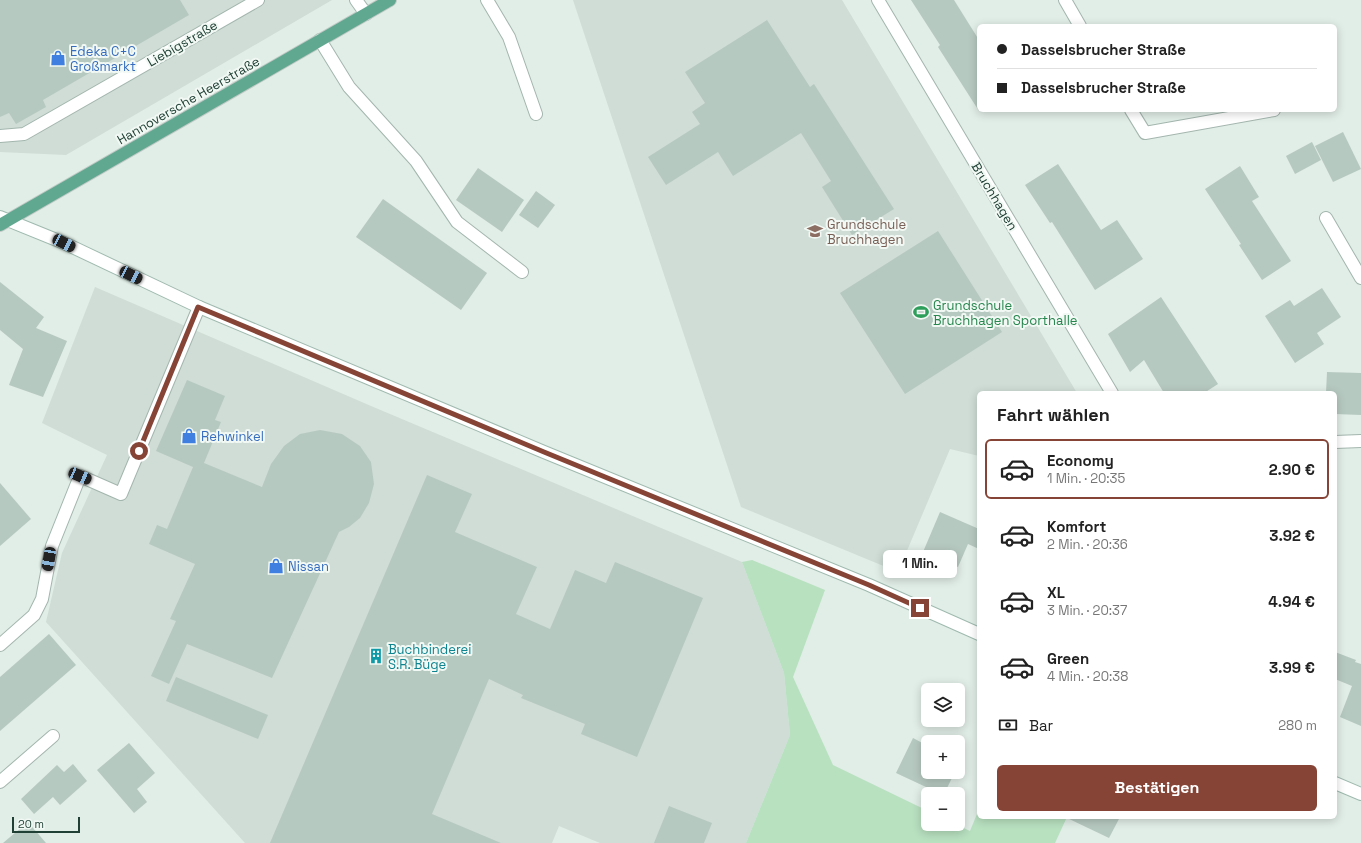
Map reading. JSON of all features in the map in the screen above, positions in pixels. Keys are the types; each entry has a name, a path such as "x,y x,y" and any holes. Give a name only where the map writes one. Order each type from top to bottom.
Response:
{"main road":[{"name":"Hannoversche Heerstraße","path":"3,220 78,179 390,0"}],"street":[{"name":"Liebigstraße","path":"0,136 24,134 258,0"},
{"path":"356,0 366,14"},
{"path":"487,0 509,37 536,114"},
{"name":"Bruchhagen","path":"878,0 1111,391"},
{"path":"1065,0 1079,24"},
{"path":"320,40 349,87 416,161 458,222 522,272"},
{"path":"1132,112 1146,133 1263,112"},
{"path":"1326,218 1361,278"},
{"path":"3,220 64,243 198,307 544,452 869,585 977,633"},
{"path":"0,645 34,615 42,599 52,546 80,476 121,494 198,307"},
{"path":"1337,442 1361,441"},
{"path":"0,782 53,736"},
{"path":"1337,784 1361,794"}],"shaded area":[{"path":"0,0 332,0 66,155 0,152"},
{"name":"Grundschule Bruchhagen","path":"573,0 842,0 1076,391 977,391 977,456 950,449 898,572 741,507"},
{"path":"95,287 371,406 742,562 784,673 790,735 746,843 600,843 559,826 552,843 245,843 46,622 62,553 107,455 42,423"}],"green space":[{"path":"752,560 825,590 793,677 833,765 921,808 921,831 965,831 965,829 970,831 977,814 977,819 1066,819 1055,843 746,843 790,735 784,673 742,562"}],"building":[{"name":"Edeka C+C Großmarkt","path":"0,0 180,0 189,15 43,100 46,107 16,124 9,113 0,117"},
{"path":"911,0 954,0 977,37 977,108 938,47 940,45"},
{"path":"767,20 810,87 814,84 894,209 852,235 822,187 831,181 801,133 733,176 718,152 666,185 648,157 700,124 692,112 705,103 685,72"},
{"path":"1343,132 1361,169 1333,182 1315,146"},
{"path":"1312,142 1321,160 1295,174 1286,156"},
{"path":"1058,164 1101,230 1117,220 1143,259 1095,290 1052,222 1050,223 1025,185"},
{"path":"1240,166 1259,197 1252,201 1291,261 1262,280 1239,245 1241,244 1205,189"},
{"path":"478,168 524,200 502,232 456,200"},
{"path":"536,191 555,205 538,228 519,215"},
{"path":"383,199 487,273 461,310 356,237"},
{"name":"Grundschule Bruchhagen Sporthalle","path":"938,231 1002,332 905,394 840,293"},
{"path":"0,282 44,317 36,328 67,341 43,397 9,385 23,349 0,330"},
{"path":"1322,288 1341,317 1317,333 1324,344 1295,363 1265,316 1290,300 1294,306"},
{"path":"1161,297 1218,384 1207,391 1163,391 1144,360 1130,372 1108,334"},
{"path":"1327,372 1361,373 1361,415 1337,414 1337,391 1326,391"},
{"name":"Nissan","path":"187,380 225,396 215,420 221,422 204,463 262,487 271,464 284,446 300,434 320,430 342,434 360,446 371,462 374,484 369,503 360,518 349,527 339,532 272,678 187,644 169,684 151,676 176,621 170,619 195,564 149,544 157,525 167,529 193,467 156,451"},
{"path":"427,475 472,494 455,532 537,567 516,614 550,629 575,570 606,583 615,562 703,598 637,757 581,734 585,724 521,698 523,695 489,679 432,814 501,843 270,843"},
{"path":"0,483 31,519 0,546"},
{"path":"940,512 977,528 977,548 968,544 958,567 923,552"},
{"path":"49,634 76,665 0,731 0,677"},
{"path":"1337,653 1356,660 1355,662 1361,664 1361,726 1340,717 1352,686 1337,680"},
{"path":"176,677 268,715 258,739 166,701"},
{"path":"913,738 921,742 921,779 952,779 948,787 926,787 896,773"},
{"path":"129,743 155,773 137,789 147,802 134,813 97,770"},
{"path":"73,764 87,781 60,805 53,797 34,814 21,799 57,765 64,772"},
{"path":"669,806 712,823 704,843 654,843"},
{"path":"1069,819 1119,819 1109,838"},
{"path":"28,822 46,843 3,843"}],"place":[{"name":"Edeka C+C Großmarkt","path":"58,58"},
{"name":"Grundschule Bruchhagen","path":"815,231"},
{"name":"Grundschule Bruchhagen Sporthalle","path":"921,312"},
{"name":"Rehwinkel","path":"189,436"},
{"name":"Nissan","path":"276,566"},
{"name":"Buchbinderei S.R. Büge","path":"376,656"}],"route":[{"path":"139,451 198,307 544,452 869,585 920,608"}]}
